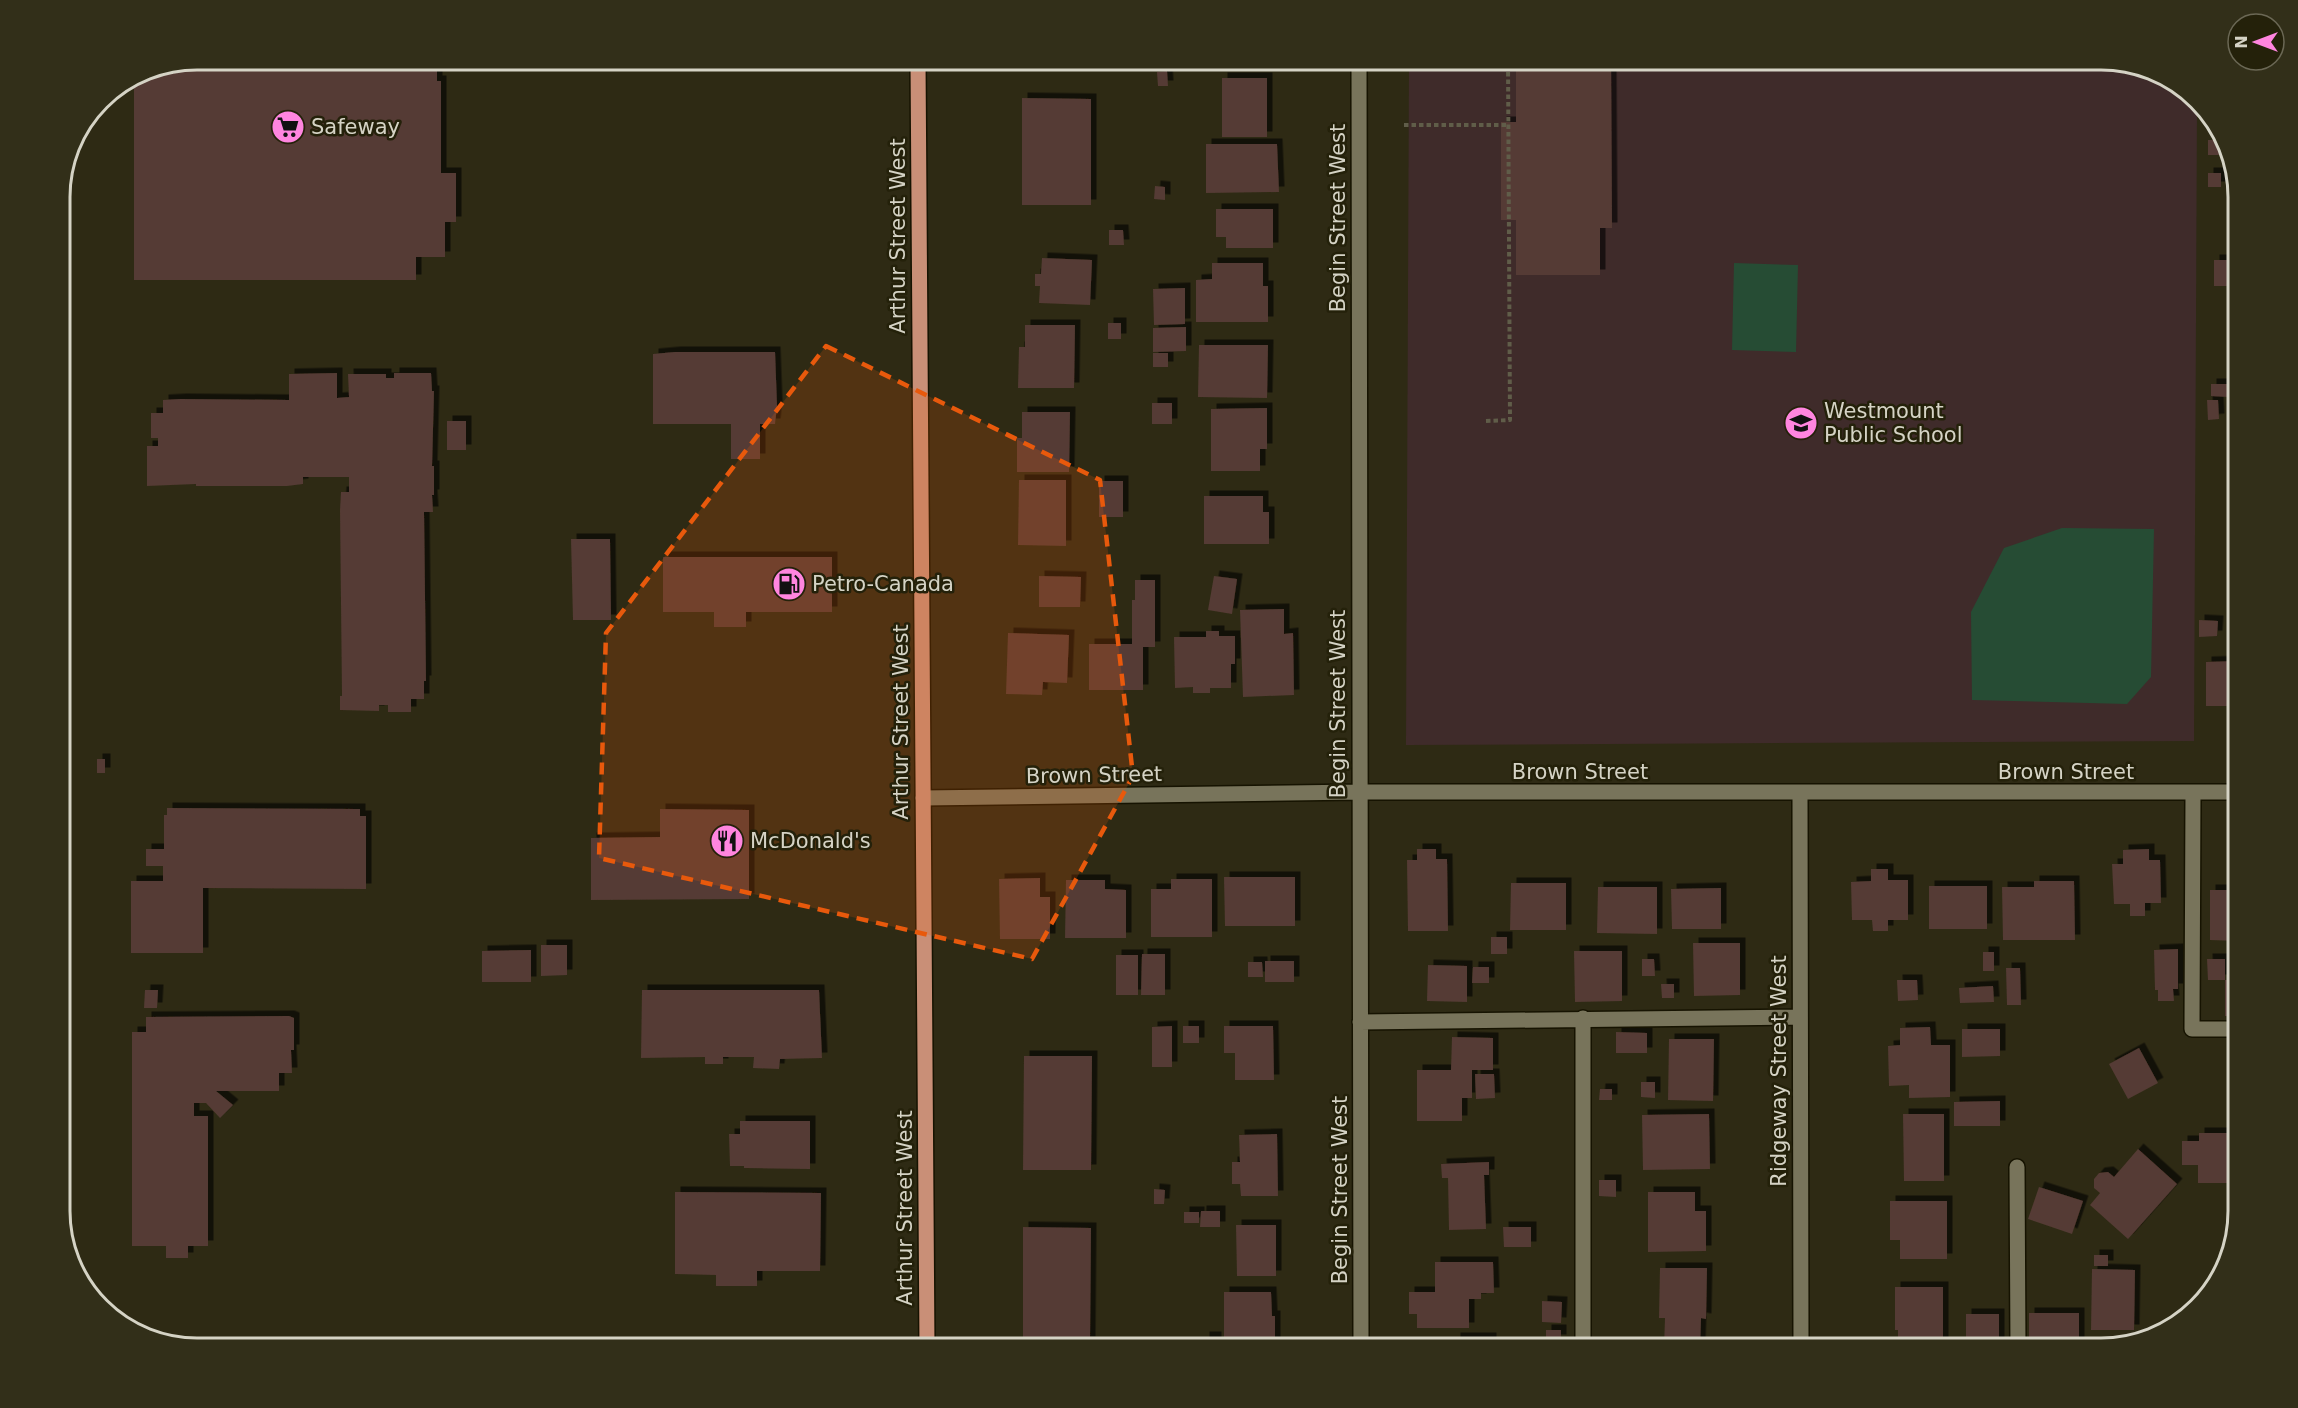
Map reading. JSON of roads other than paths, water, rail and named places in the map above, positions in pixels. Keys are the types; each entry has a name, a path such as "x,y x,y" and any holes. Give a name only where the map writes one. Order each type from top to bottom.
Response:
{"main road":[{"name":"Arthur Street West","path":"918,71 927,1338"}],"street":[{"name":"Begin Street West","path":"1359,70 1361,1338"},
{"name":"Brown Street","path":"923,798 1359,792 1800,794 2228,792"},
{"path":"2193,792 2192,1029 2228,1029"},
{"name":"Ridgeway Street West","path":"1800,794 1801,1338"},
{"path":"1360,1022 1800,1017"},
{"path":"1583,1018 1583,1338"},
{"path":"2017,1167 2018,1338"}],"place":[{"name":"Safeway","path":"288,127"},
{"name":"Westmount Public School","path":"1801,423"},
{"name":"Petro-Canada","path":"789,584"},
{"name":"McDonald's","path":"727,841"}]}
